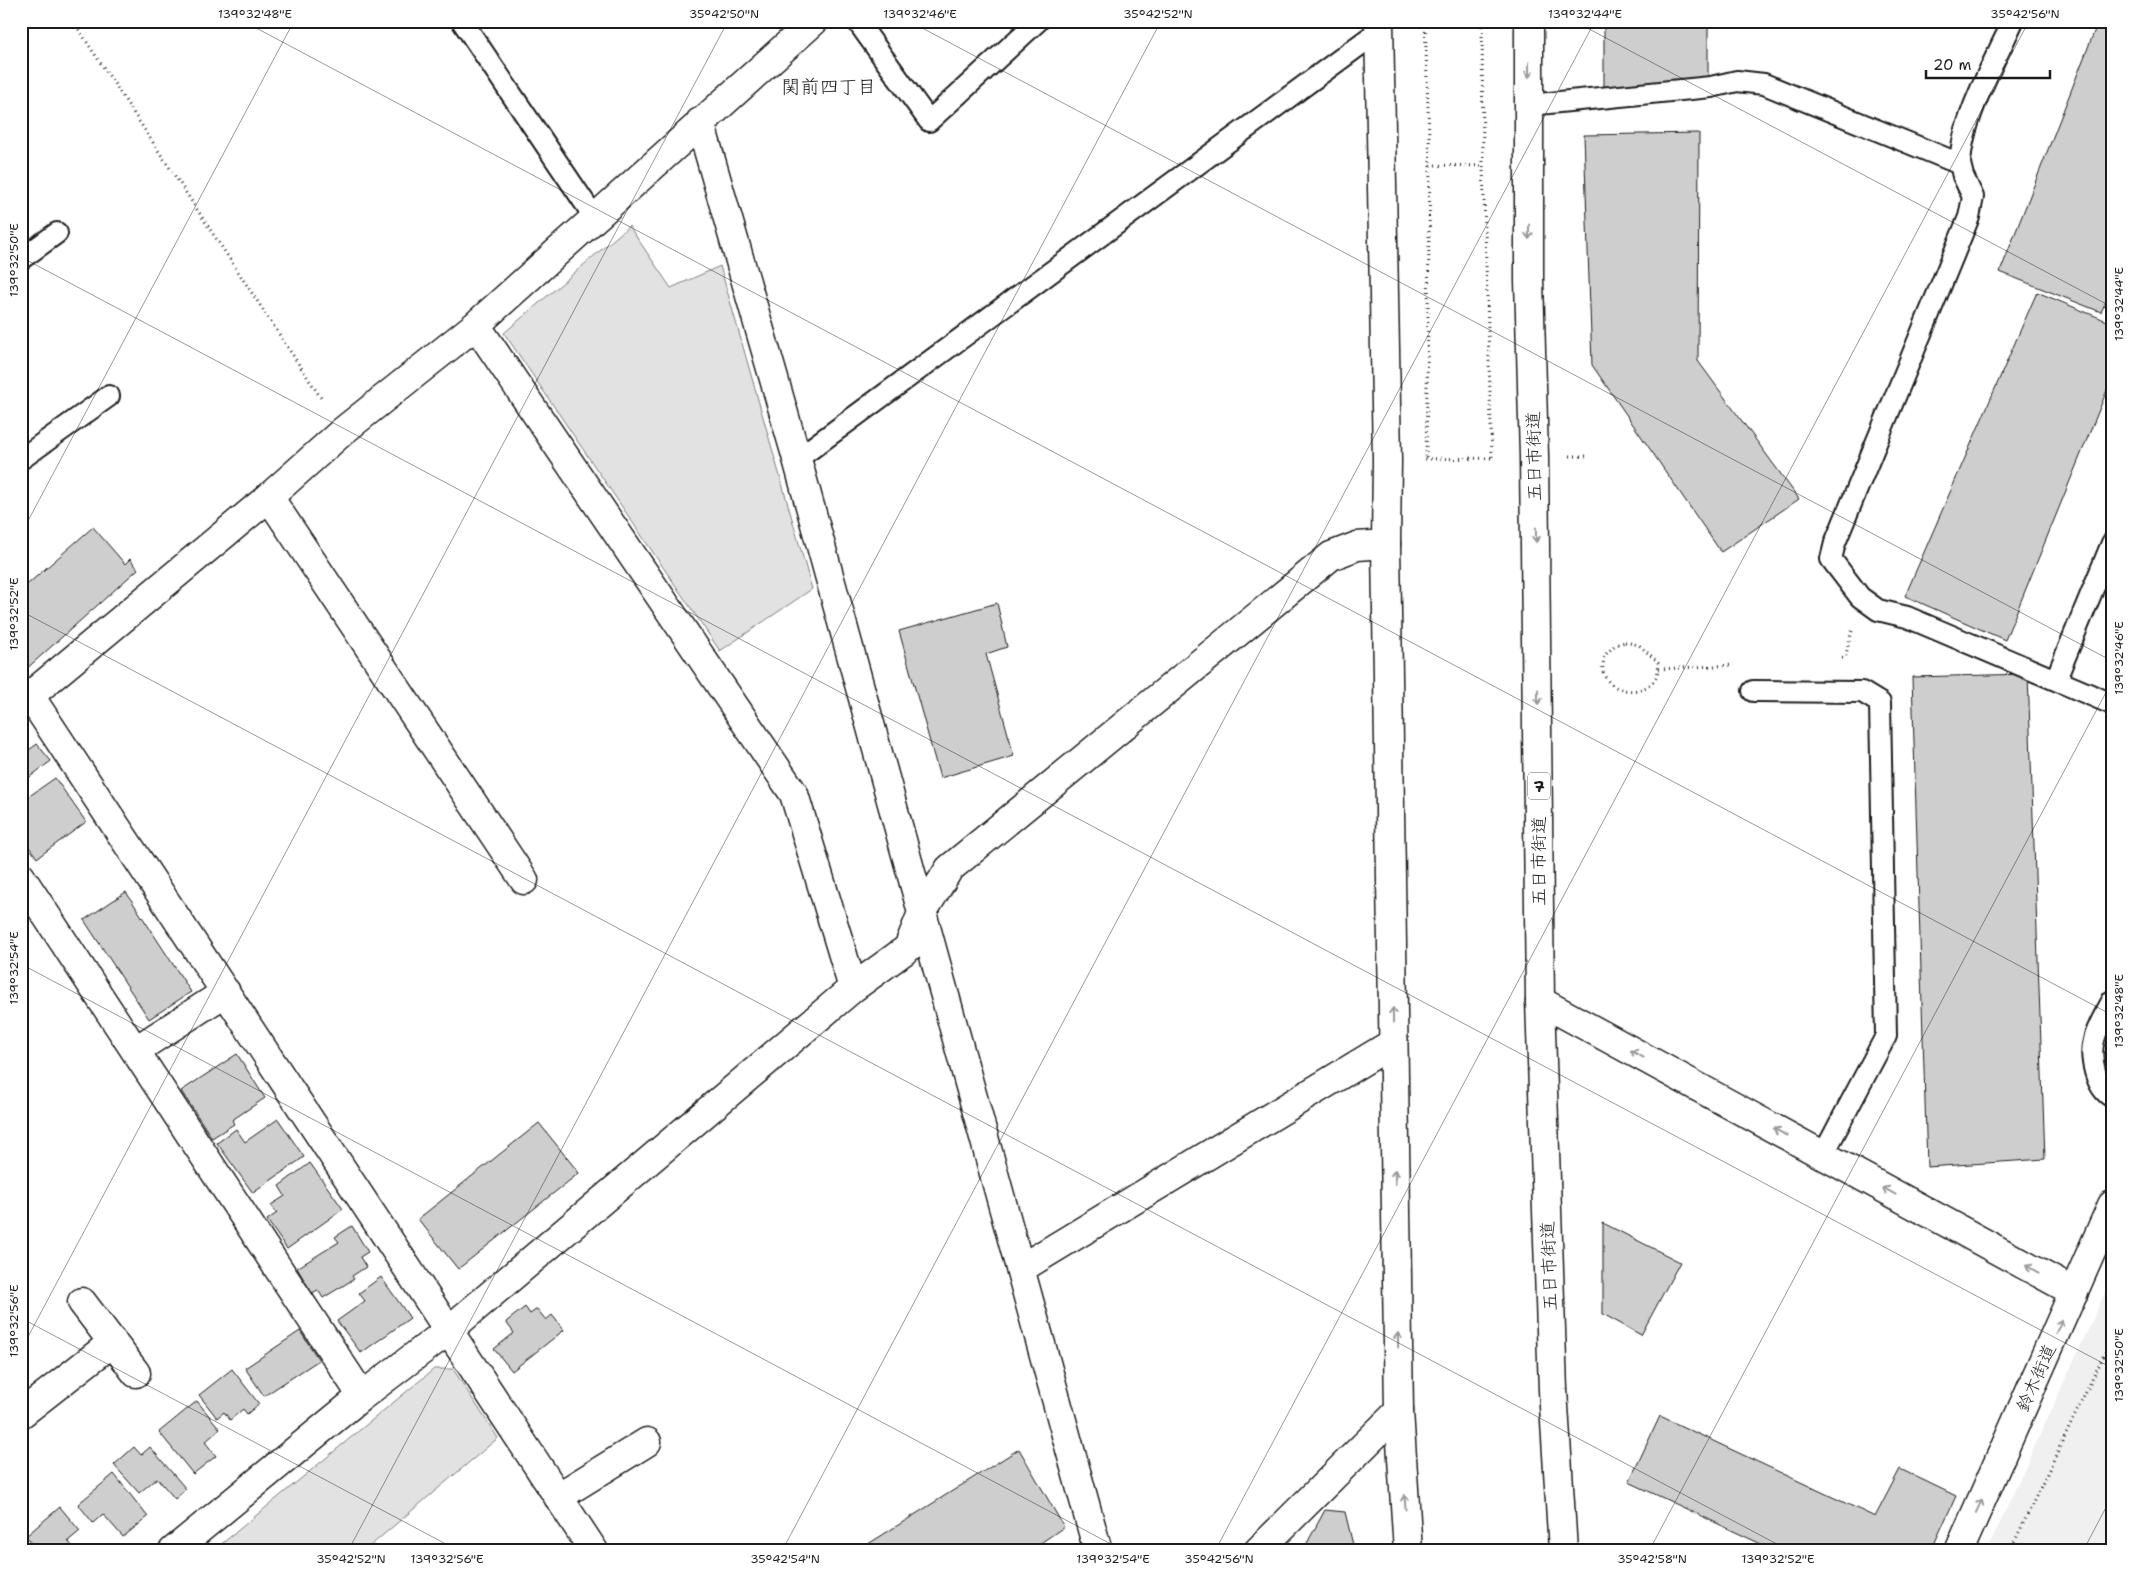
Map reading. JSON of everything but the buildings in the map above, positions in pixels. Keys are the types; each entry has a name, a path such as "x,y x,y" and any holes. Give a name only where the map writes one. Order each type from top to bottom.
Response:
{"street":[{"path":"594,1551 226,992 26,699 269,496 343,431 476,325 814,21"},
{"name":"五日市街道","path":"1529,21 1529,280 1534,456 1540,1001 1553,1390 1563,1551"},
{"path":"1379,26 1387,460 1386,544 1399,1411 1408,1551"},
{"path":"700,122 797,458 1098,1551"},
{"path":"476,325 794,794 853,988"},
{"path":"269,496 524,880"},
{"path":"173,1551 362,1396 449,1330 853,988 908,948 922,913 949,868 1331,556 1358,546 1386,544"},
{"path":"21,877 362,1396"},
{"path":"136,1050 226,992"},
{"path":"1540,1001 2074,1292"},
{"path":"1020,1269 1393,1043"},
{"name":"鈴木街道","path":"1959,1551 2112,1205"},
{"path":"82,1302 136,1373"},
{"path":"21,1414 113,1342"},
{"path":"1258,1551 1399,1411"},
{"path":"558,1497 647,1442"}],"lane":[{"path":"462,21 595,218"},
{"path":"857,21 929,121 1038,21"},
{"path":"2013,21 1971,116 1961,148 1960,164 1963,176 1973,197 1969,217 1835,543 1831,559 1860,597 1878,610 1907,617 2112,704"},
{"path":"797,458 1379,26"},
{"path":"1529,105 1710,87 1738,81 1764,84 1960,164"},
{"path":"21,259 57,232"},
{"path":"21,459 109,396"},
{"path":"2056,679 2112,543"},
{"path":"1752,691 1862,692 1880,703 1886,1036 1822,1155"},
{"path":"2112,1001 2093,1041 2093,1063 2105,1094 2112,1097"}],"path":[{"path":"73,21 343,431"},
{"path":"1425,21 1430,165 1426,459 1492,458 1483,166 1482,21"},
{"path":"1430,165 1464,164 1483,166"},
{"path":"1835,658 1845,658 1860,597"},
{"path":"1625,642 1639,645 1658,662 1659,669 1657,676 1645,690 1634,692 1620,688 1608,681 1603,670 1605,655 1615,645 1625,642"},
{"path":"1659,669 1738,664"},
{"path":"2010,1551 2112,1338"}],"shaded area":[{"path":"629,226 671,288 720,266 812,589 720,651 504,333"},
{"path":"2112,1277 2112,1551 1987,1551"},
{"path":"434,1369 453,1369 498,1438 364,1551 213,1551"}],"district":[{"name":"関前四丁目","path":"829,86"}]}
